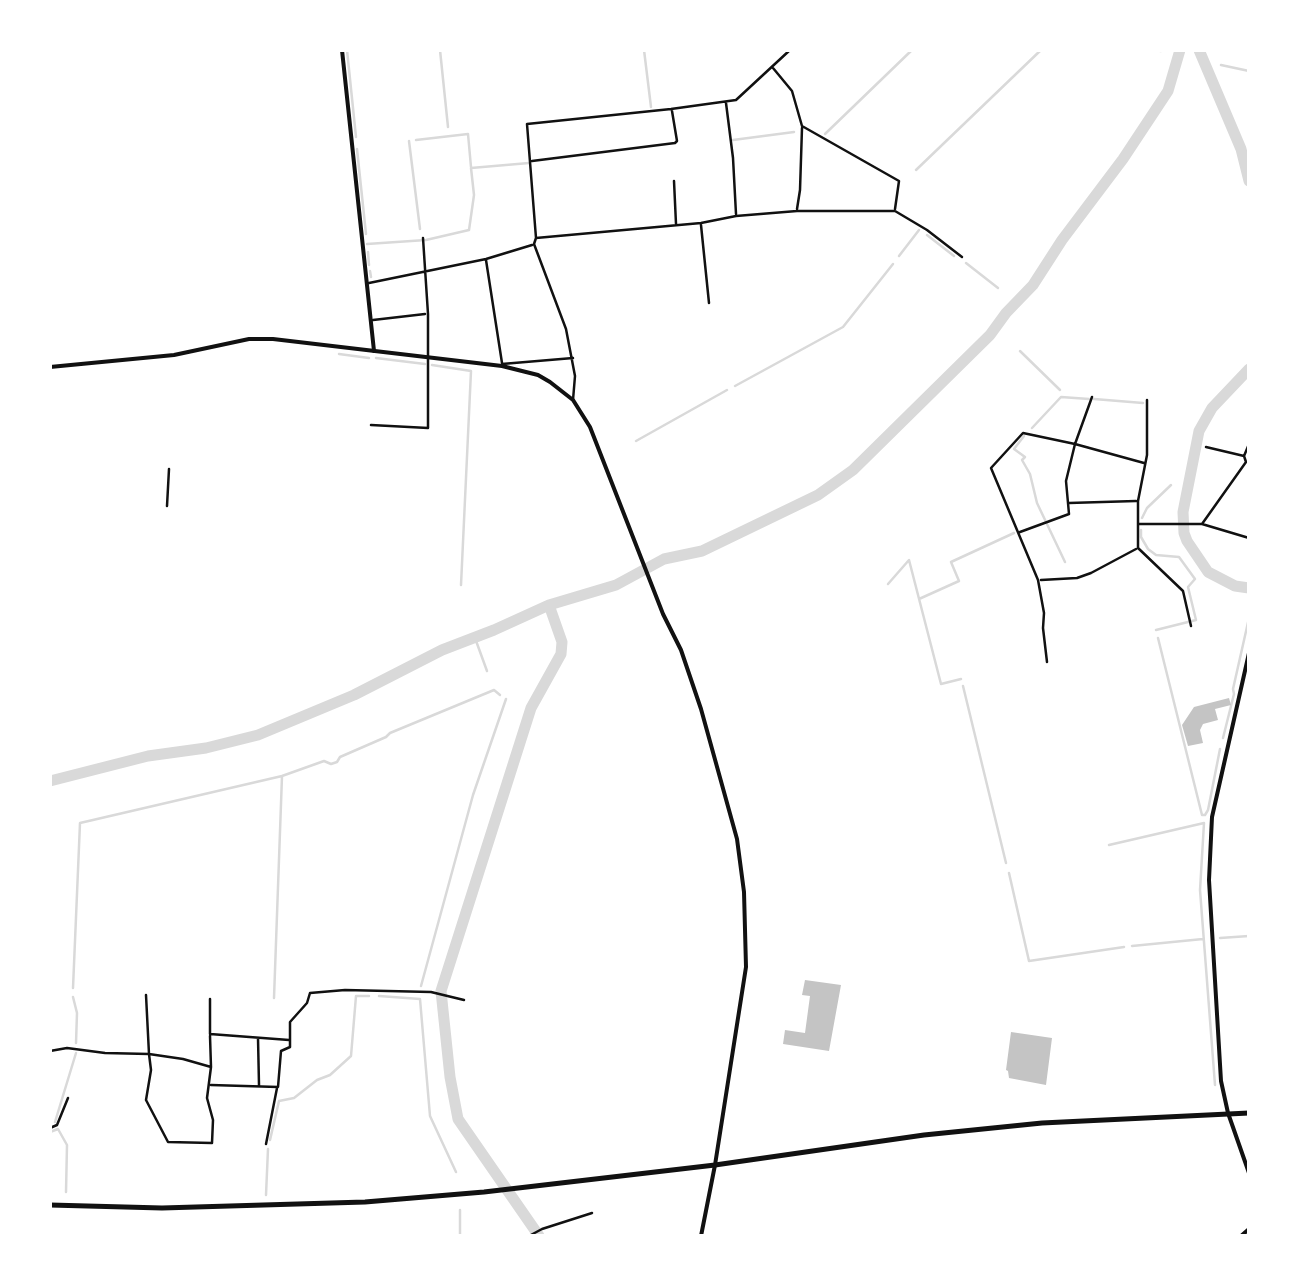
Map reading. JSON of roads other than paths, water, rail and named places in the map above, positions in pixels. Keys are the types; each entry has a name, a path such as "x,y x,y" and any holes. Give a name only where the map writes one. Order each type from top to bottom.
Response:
{"highway":[{"path":"50,1205 162,1208 346,1202 484,1192 924,1135 1042,1123 1249,1113"}],"main road":[{"path":"342,50 374,351"},
{"path":"50,368 273,340 502,364 538,375 573,400 590,427 663,614 681,650 711,743 736,840 744,892 746,967 701,1236"},
{"path":"1249,653 1212,817 1209,880 1221,1081 1249,1173"},
{"path":"1241,1236 1249,1229"}],"street":[{"path":"573,400 573,358 535,241 527,124 736,100 790,50"},
{"path":"772,66 792,91 802,126 796,211"},
{"path":"726,102 736,216"},
{"path":"530,161 675,143 671,109"},
{"path":"802,126 900,181 895,211"},
{"path":"674,181 676,226"},
{"path":"368,284 486,258 535,241 796,211 895,211 962,257"},
{"path":"701,223 709,303"},
{"path":"371,425 428,428 423,238"},
{"path":"486,258 502,364 573,358"},
{"path":"372,320 428,314"},
{"path":"1019,532 1069,514 1066,482 1092,397"},
{"path":"1147,400 1148,447 1138,501 1138,548 1183,591 1191,626"},
{"path":"1046,662 1038,580 990,468 1023,433 1144,462"},
{"path":"1202,524 1246,462 1249,444"},
{"path":"1206,447 1244,456"},
{"path":"167,506 169,469"},
{"path":"1068,503 1138,501"},
{"path":"1138,524 1202,524 1249,538"},
{"path":"1038,580 1092,573 1138,548"},
{"path":"266,1144 282,1051 290,1047 290,1022 307,1003 310,992 431,992 464,1000"},
{"path":"146,996 151,1070 146,1100 168,1142 212,1142 213,1120 207,1098 211,1067 210,999"},
{"path":"210,1034 290,1040"},
{"path":"258,1036 258,1086"},
{"path":"50,1051 67,1048 149,1054 211,1067"},
{"path":"210,1086 278,1087"},
{"path":"50,1128 57,1125 68,1098"},
{"path":"529,1236 592,1213"}],"waterway":[{"path":"347,50 356,137"},
{"path":"440,50 448,127"},
{"path":"644,50 651,107"},
{"path":"825,134 912,50"},
{"path":"916,170 1041,50"},
{"path":"1154,50 1161,51"},
{"path":"50,781 148,756 206,748 258,735 549,605 616,585 664,559 702,551 818,495 853,470 990,335 1033,285 1168,91 1180,50"},
{"path":"1199,50 1241,149 1249,181"},
{"path":"1221,65 1249,71"},
{"path":"733,140 794,132"},
{"path":"416,140 468,134 471,167"},
{"path":"409,141 420,229"},
{"path":"357,149 366,234"},
{"path":"367,244 426,240 469,230 474,195 471,168 529,163"},
{"path":"899,256 919,230"},
{"path":"927,235 954,256"},
{"path":"368,252 369,265"},
{"path":"966,263 998,288"},
{"path":"735,386 843,327 893,264"},
{"path":"370,271 371,277"},
{"path":"1020,351 1060,390"},
{"path":"339,354 369,358"},
{"path":"376,358 425,364"},
{"path":"432,365 471,371 461,585"},
{"path":"1249,369 1212,408 1199,431 1183,512 1187,541 1208,572 1235,586 1249,588"},
{"path":"636,441 727,390"},
{"path":"1032,428 1061,397 1089,399"},
{"path":"1094,399 1143,403"},
{"path":"1024,436 1014,449 1025,457 1022,460 1037,503 1065,562"},
{"path":"1142,518 1171,485"},
{"path":"1141,530 1148,549 1156,555 1179,557 1195,579 1188,587 1196,620 1156,630"},
{"path":"919,599 959,581 951,562 1014,533"},
{"path":"888,584 909,560 941,684 961,679"},
{"path":"539,1236 458,1119 441,991 531,708 561,654 562,642 549,605"},
{"path":"1223,738 1249,618"},
{"path":"475,638 487,671"},
{"path":"1158,638 1202,815 1208,810 1220,749"},
{"path":"963,686 1006,863"},
{"path":"274,998 282,776 324,761 337,762 390,733 494,690 500,695"},
{"path":"421,986 473,795 506,699"},
{"path":"73,988 80,823 282,776"},
{"path":"1109,845 1204,823 1200,890 1215,1085"},
{"path":"1009,873 1029,961 1124,947"},
{"path":"1220,938 1249,936"},
{"path":"1132,946 1203,939"},
{"path":"270,1140 279,1101 294,1098 351,1056 356,996 369,996"},
{"path":"379,996 420,999 430,1116 456,1172"},
{"path":"73,997 76,1043"},
{"path":"55,1122 76,1053"},
{"path":"50,1132 58,1129 67,1145 66,1192"},
{"path":"266,1195 268,1149"},
{"path":"460,1210 460,1236"}]}
